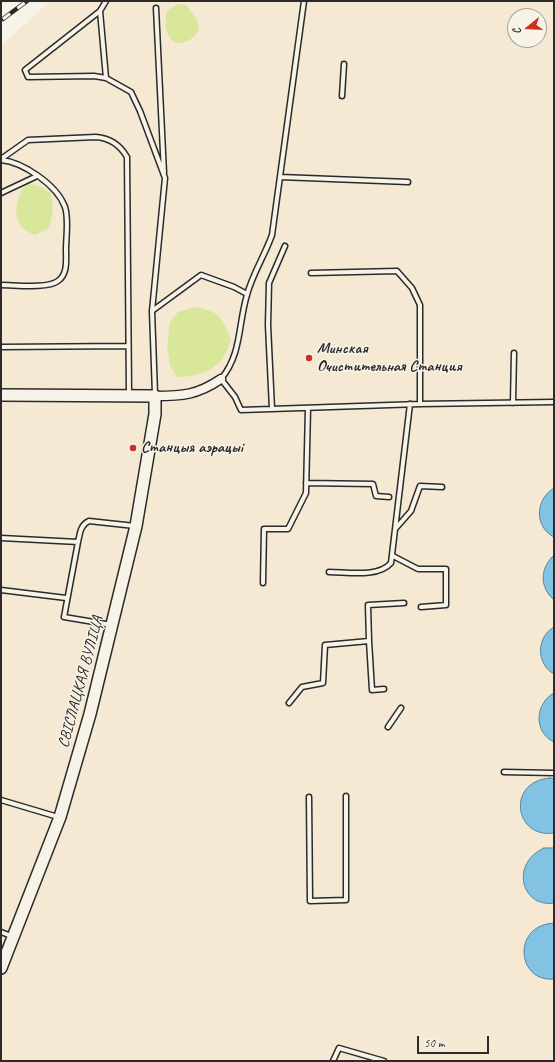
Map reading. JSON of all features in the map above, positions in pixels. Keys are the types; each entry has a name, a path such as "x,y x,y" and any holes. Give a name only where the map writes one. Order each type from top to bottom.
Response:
{"street":[{"path":"1,395 129,394 180,396 201,390 221,379"},
{"name":"СВІСЛАЦКАЯ ВУЛІЦА","path":"1,968 60,818 90,714 136,526 154,414 155,396"}],"lane":[{"path":"106,1 100,12 25,70 28,77 94,76 106,78 131,92 165,178"},
{"path":"304,1 272,235 266,253 247,294 237,349 227,371 221,379 235,397 241,410 410,404 554,402"},
{"path":"155,396 152,311 165,178 156,8"},
{"path":"100,12 106,78"},
{"path":"342,96 344,64"},
{"path":"1,160 28,140 106,138 122,148 127,157 129,394"},
{"path":"1,160 14,162 37,176 60,196 65,209 66,265 64,275 59,281 50,285 1,285"},
{"path":"1,193 37,176"},
{"path":"280,177 408,182"},
{"path":"272,409 268,326 269,283 285,246"},
{"path":"311,273 397,271 412,288 420,305 420,404"},
{"path":"152,311 201,275 234,287 247,294"},
{"path":"1,347 128,346"},
{"path":"513,403 514,353"},
{"path":"329,572 378,570 387,567 391,563 410,404"},
{"path":"263,584 264,529 288,529 306,493 308,408"},
{"path":"306,483 374,484 376,496 388,498"},
{"path":"396,528 411,511 420,486 442,487"},
{"path":"113,625 64,617 66,598 78,542 84,523 89,521 136,526"},
{"path":"1,538 78,542"},
{"path":"393,556 418,569 446,569 446,605 421,607"},
{"path":"1,590 66,598"},
{"path":"384,690 372,690 368,605 404,603"},
{"path":"289,703 302,687 323,683 325,645 369,641"},
{"path":"388,727 401,708"},
{"path":"504,772 554,773"},
{"path":"309,797 310,901 346,900 346,796"},
{"path":"1,800 60,818"},
{"path":"1,932 14,937"},
{"path":"333,1061 339,1048 385,1061"}],"shaded area":[{"path":"50,1 554,1 554,1061 1,1061 1,46"}],"green space":[{"path":"177,4 186,5 197,20 199,30 189,40 175,43 167,32 166,20 167,11"},
{"path":"29,183 50,192 52,201 52,214 49,228 35,235 25,230 20,224 16,212 18,199 21,192"},
{"path":"196,307 210,311 219,317 231,340 222,360 212,368 196,375 177,377 170,365 167,347 170,322 178,312"}],"water":[{"path":"554,488 554,537 543,527 539,513 543,499"},
{"path":"554,555 554,600 546,589 543,578 546,566"},
{"path":"554,627 554,674 548,670 544,664 540,650 544,637 548,631"},
{"path":"554,693 554,742 542,732 539,718 543,703"},
{"path":"550,778 554,779 554,833 541,832 530,827 524,819 520,809 521,798 526,789 536,781"},
{"path":"544,848 554,848 554,903 543,903 534,899 527,892 524,883 524,873 527,864 533,855"},
{"path":"554,923 554,979 542,978 532,972 526,964 524,953 525,943 531,933 540,926"}],"railway":[{"path":"3,19 27,1"}],"place":[{"name":"Минская Очистительная Станция","path":"309,358"},
{"name":"Станцыя аэрацыі","path":"133,448"}]}
